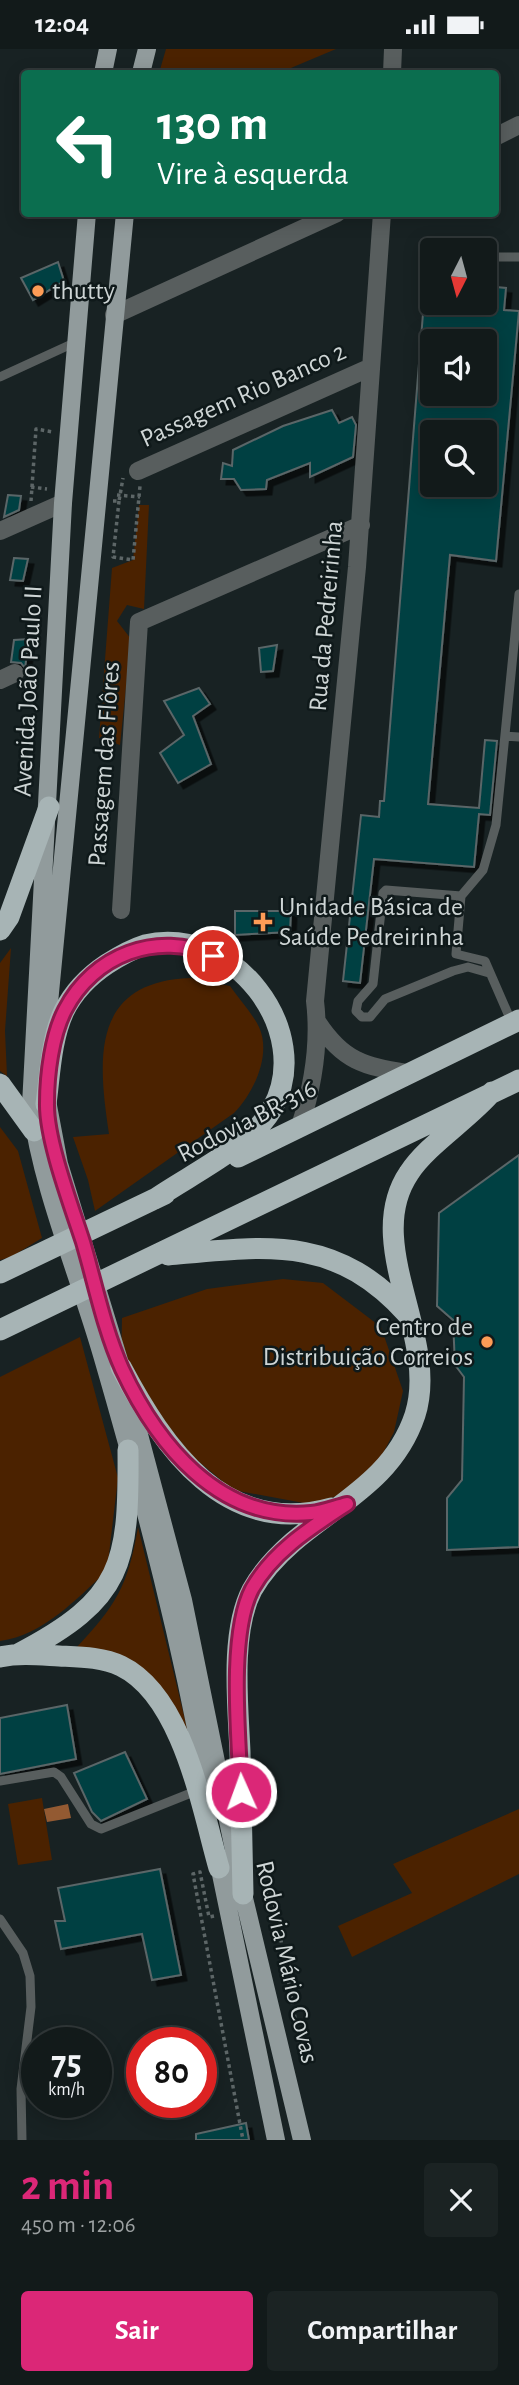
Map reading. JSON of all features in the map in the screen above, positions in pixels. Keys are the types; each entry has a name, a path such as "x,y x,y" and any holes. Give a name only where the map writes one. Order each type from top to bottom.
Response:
{"highway":[{"path":"0,930 9,917 49,807"},
{"path":"46,1104 57,1033 65,1010 92,974 112,961 145,945 171,944 195,947 231,964 247,977 271,1007 284,1047 286,1067 273,1107 250,1136 155,1199"},
{"name":"Rodovia BR-316","path":"0,1273 516,1021"},
{"path":"0,1331 519,1080"},
{"path":"0,1084 34,1131"},
{"path":"243,1894 238,1689 240,1636 251,1592 265,1571 292,1543 347,1504 379,1476 400,1448 415,1414 419,1376 416,1337 398,1270 393,1224 397,1200 408,1174 425,1154 459,1126 492,1092"},
{"path":"155,1256 226,1249 297,1249 334,1260 371,1279 411,1318"},
{"path":"0,1267 30,1258"},
{"path":"112,1356 162,1437 199,1478 225,1496 253,1507 284,1513 313,1513 347,1504"},
{"path":"9,1655 77,1618 100,1597 126,1537 128,1450"},
{"path":"9,1655 92,1658 120,1666 135,1675 154,1695 174,1727 219,1868"}],"main road":[{"path":"104,70 108,49"},
{"path":"142,70 147,49"},
{"name":"Avenida João Paulo II","path":"52,1166 34,1131 30,1070 49,807 63,503 87,217"},
{"name":"Avenida João Paulo II","path":"52,1166 46,1104 45,1043 85,651 125,217"},
{"path":"52,1166 112,1356"},
{"name":"Rodovia Mário Covas","path":"112,1356 128,1450 170,1602 198,1736 219,1868 276,2140"},
{"name":"Rodovia Mário Covas","path":"112,1356 183,1600 243,1894 302,2140"}],"street":[{"path":"392,70 393,49"},
{"path":"499,135 519,125"},
{"path":"114,315 328,217"},
{"name":"Rua da Pedreirinha","path":"300,1126 310,1091 318,1023 315,1001 361,525 369,367 382,217"},
{"name":"Passagem Rio Banco 2","path":"138,471 369,367"},
{"path":"0,531 63,503"},
{"name":"Passagem das Flôres","path":"121,910 139,622 361,525"},
{"path":"318,1023 343,1054 364,1066 406,1073"}],"lane":[{"path":"497,257 519,257"},
{"path":"0,377 77,341"},
{"path":"453,971 461,896 483,870 490,853 519,594"},
{"path":"505,736 519,737"},
{"path":"461,896 386,890 383,893 373,984 358,1001 358,1014 370,1017 385,999 453,971 468,967 489,973"},
{"path":"456,954 485,961 516,1021"},
{"path":"0,1781 54,1772 61,1777 91,1824 101,1829 196,1791"},
{"path":"0,1919 23,1953 30,1976 31,2007 21,2089 22,2140"}],"path":[{"path":"30,501 36,429 53,431 52,443"},
{"path":"31,487 43,488"},
{"path":"119,501 113,557 134,559 139,497 126,495"},
{"path":"276,1905 302,2061"},
{"path":"202,1920 243,2140"}],"shaded area":[{"path":"166,49 336,49 286,70 160,70"},
{"path":"139,505 149,505 144,609 127,605 117,621 131,639 120,745 99,738 112,568 133,560"},
{"path":"11,948 5,1031 7,1076 0,1071 0,963"},
{"path":"190,978 230,986 259,1027 262,1062 254,1085 234,1113 95,1211 88,1180 73,1137 109,1134 103,1079 103,1053 108,1030 118,1010 134,994 157,983"},
{"path":"0,1127 18,1151 42,1238 11,1257 0,1260"},
{"path":"283,1279 323,1283 381,1327 403,1391 394,1432 365,1488 309,1504 233,1490 192,1456 121,1367 122,1318 207,1289"},
{"path":"80,1337 118,1478 107,1571 45,1624 0,1641 0,1377"},
{"path":"138,1527 189,1736 137,1671 75,1649 101,1620 118,1594 130,1565"},
{"path":"42,1798 52,1860 18,1865 8,1804"},
{"path":"68,1804 71,1818 47,1822 44,1809"},
{"path":"519,1809 519,1874 352,1957 338,1926 412,1893 393,1864"}],"building":[{"name":"thutty","path":"58,262 64,281 33,300 21,278"},
{"path":"497,287 506,288 504,310 519,311 496,561 450,555 428,804 479,808 485,740 497,741 490,815 479,814 474,867 374,859 360,983 343,981 361,815 379,817 380,801 384,801 420,351 420,406 497,406 497,329 422,329 423,315 497,315"},
{"path":"332,410 339,423 352,417 356,425 353,457 310,477 310,463 267,480 266,489 241,490 234,479 221,479 223,463 232,466 233,450 283,426"},
{"path":"8,495 21,496 19,510 4,517"},
{"path":"14,558 28,559 23,581 10,580"},
{"path":"29,639 25,668 21,663 11,662 14,640"},
{"path":"277,645 273,671 261,672 259,648"},
{"path":"199,688 210,704 193,716 211,764 178,783 160,753 184,735 164,701"},
{"name":"Unidade Básica de Saúde Pedreirinha","path":"235,911 291,911 290,932 235,935"},
{"name":"Centro de Distribuição Correios","path":"519,1155 519,1547 447,1550 447,1498 462,1480 464,1377 455,1365 453,1320 437,1306 439,1213"},
{"path":"67,1705 76,1759 0,1774 0,1718"},
{"path":"125,1752 147,1799 101,1821 92,1812 74,1773"},
{"path":"160,1869 181,1975 152,1980 142,1934 61,1949 55,1921 65,1921 58,1888"},
{"path":"246,2123 249,2140 196,2140 196,2134"}],"place":[{"name":"thutty","path":"38,291"},
{"name":"Unidade Básica de Saúde Pedreirinha","path":"263,922"},
{"name":"Centro de Distribuição Correios","path":"487,1342"}],"route":[{"path":"213,956 195,947 145,945 92,974 65,1010 57,1033 46,1104 59,1164 121,1367 154,1427 199,1478 225,1496 253,1507 284,1513 313,1513 347,1504 292,1543 265,1571 251,1592 240,1636 238,1689 241,1792"}]}
